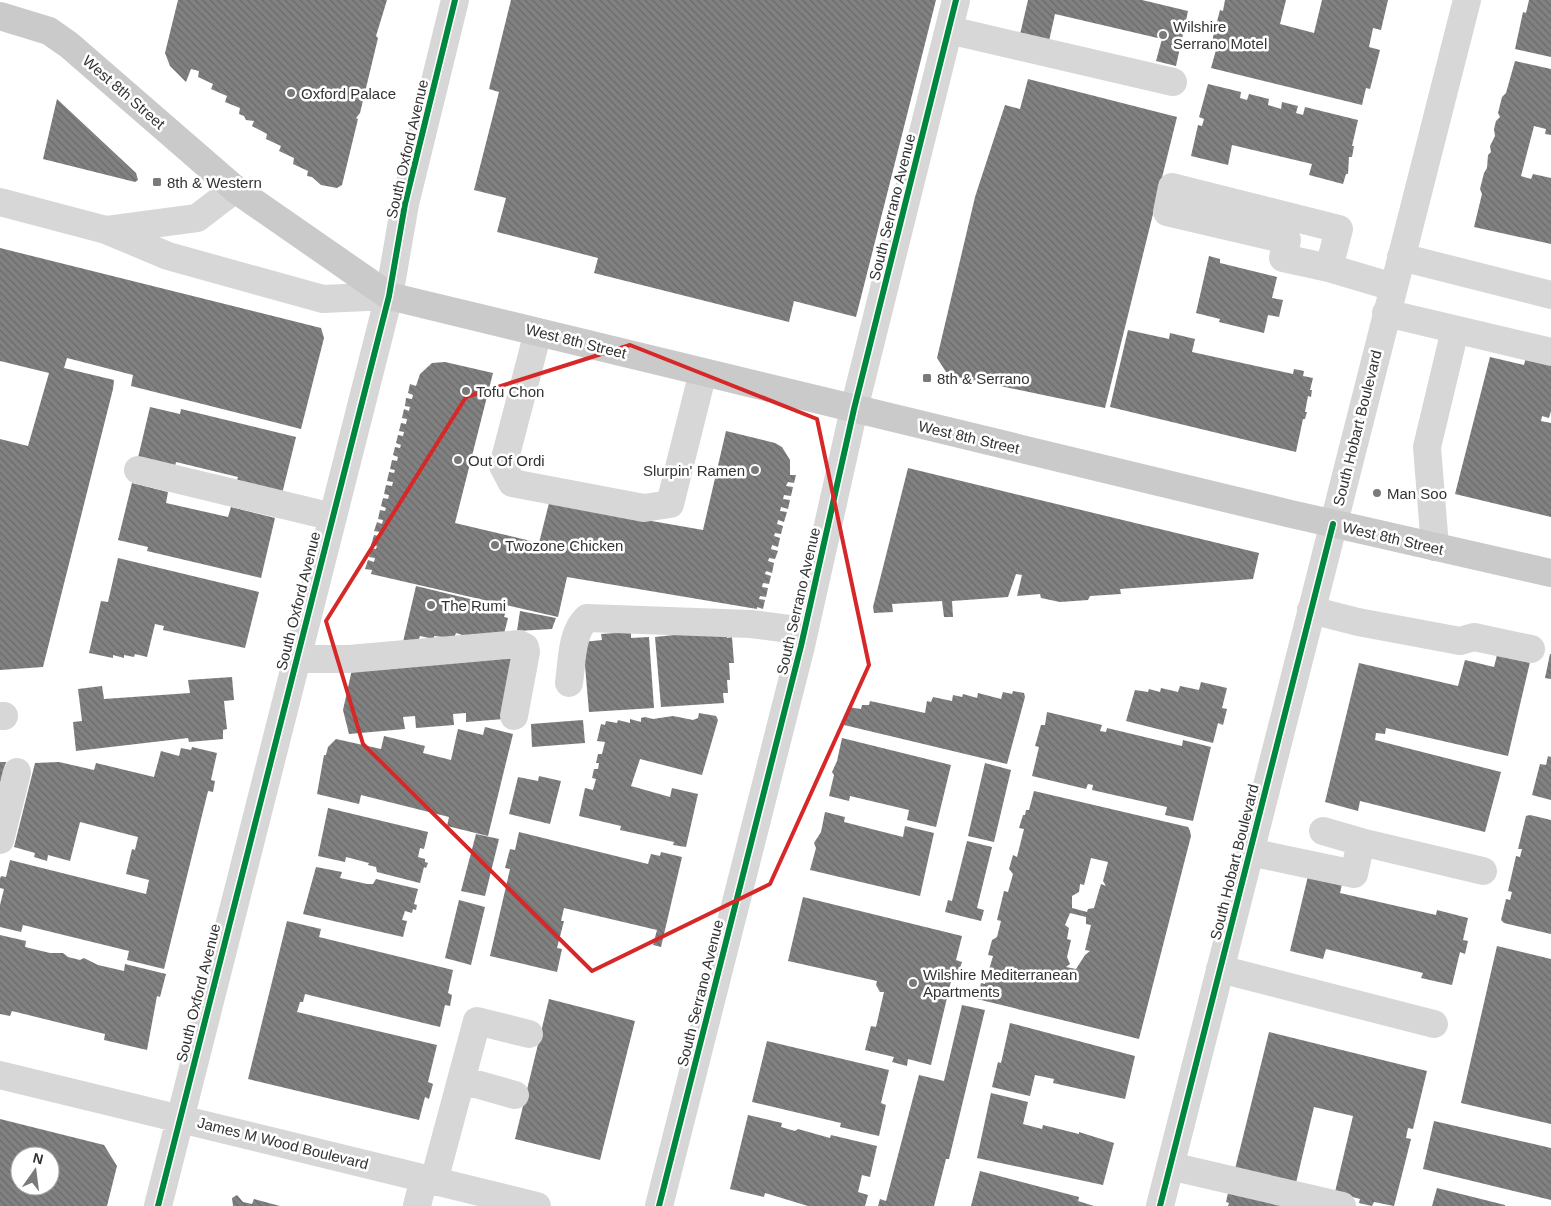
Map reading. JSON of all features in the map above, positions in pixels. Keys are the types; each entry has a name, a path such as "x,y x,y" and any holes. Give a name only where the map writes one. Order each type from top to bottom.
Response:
{"main road":[{"name":"West 8th Street","path":"0,16 48,31 70,46 235,189 389,296 1332,524 1551,573"}],"street":[{"name":"South Oxford Avenue","path":"158,1206 179,1117 389,296 405,204 455,0"},
{"name":"South Serrano Avenue","path":"659,1206 804,631 854,409 956,0"},
{"name":"South Hobart Boulevard","path":"1160,1206 1466,0"},
{"path":"949,30 1173,82"},
{"path":"1329,268 1339,229 1172,187 1166,212 1287,240 1283,258 1329,268 1393,287"},
{"name":"West 8th Street","path":"106,230 197,218 235,189"},
{"name":"West 8th Street","path":"0,202 106,230 168,256 323,299 389,296"},
{"path":"1401,258 1551,295"},
{"path":"1386,313 1551,352"},
{"path":"1435,547 1427,447 1456,330"},
{"path":"538,332 503,466 512,482 644,508 670,504 703,372"},
{"path":"138,470 333,517"},
{"path":"1311,610 1358,622 1450,639 1464,641 1474,637 1532,649"},
{"path":"569,683 577,632 587,618 751,624 804,631"},
{"path":"296,659 349,659 519,644 525,647 526,652 514,716"},
{"path":"0,840 17,772"},
{"path":"1323,831 1483,871"},
{"path":"1250,852 1354,874 1361,842"},
{"path":"1220,969 1434,1024"},
{"path":"417,1206 429,1179 462,1080 477,1020 529,1034"},
{"name":"James M Wood Boulevard","path":"0,1075 179,1117 537,1206"},
{"path":"462,1080 515,1095"},
{"path":"1170,1166 1342,1206"}],"highlighted area":[{"path":"630,345 817,419 869,665 770,884 592,971 363,744 326,621 466,397"}],"building":[{"name":"Oxford Palace","path":"178,0 387,0 376,36 378,38 360,113 356,118 358,119 342,185 337,188 321,185 312,177 307,176 308,171 293,164 294,158 279,151 281,146 266,139 267,134 252,126 254,121 246,120 244,116 239,114 240,108 225,102 227,96 211,89 213,84 198,77 199,71 191,69 186,82 170,66 165,53"},
{"path":"511,0 936,0 856,317 794,301 789,322 594,273 598,258 497,232 506,198 474,190 499,92 489,89"},
{"name":"Wilshire Serrano Motel","path":"1028,0 1142,0 1188,11 1176,66 1156,61 1162,39 1055,14 1047,50 1018,43"},
{"path":"1225,0 1286,0 1280,24 1314,33 1322,0 1388,0 1381,30 1373,28 1369,47 1380,50 1370,89 1366,88 1362,105 1211,68 1216,50 1210,49 1220,10 1223,11"},
{"path":"1529,0 1551,0 1551,57 1515,49 1523,12 1526,13"},
{"path":"1515,61 1551,69 1551,135 1545,134 1546,129 1534,126 1521,176 1531,179 1533,174 1551,178 1551,244 1474,227 1482,194 1480,189 1487,168 1488,155 1491,152 1490,146 1495,136 1494,129 1496,121 1500,117 1498,113 1502,97 1506,93"},
{"path":"1028,79 1177,117 1105,408 948,375 937,358 975,197 1005,105 1020,109"},
{"path":"1208,84 1241,92 1240,98 1247,100 1249,94 1269,99 1268,105 1281,109 1282,102 1298,106 1296,113 1303,115 1305,107 1358,120 1352,146 1354,146 1352,157 1349,157 1348,174 1346,174 1343,184 1309,175 1312,164 1232,145 1228,165 1191,156 1198,125 1202,126 1204,119 1199,117"},
{"path":"57,99 136,173 138,180 135,182 43,159"},
{"path":"0,248 321,328 324,338 301,429 131,386 133,375 67,358 64,368 114,380 113,389 43,667 0,670 0,439 28,446 49,373 0,361"},
{"path":"1209,256 1220,259 1220,263 1277,277 1272,298 1283,300 1279,317 1268,315 1264,333 1219,322 1220,319 1196,313"},
{"path":"1128,330 1169,339 1170,333 1195,339 1192,352 1293,374 1294,369 1304,371 1303,376 1313,378 1310,390 1312,390 1311,397 1308,396 1305,412 1307,412 1305,419 1303,419 1296,452 1110,407"},
{"path":"1490,357 1524,365 1526,357 1551,363 1551,411 1549,418 1542,416 1541,421 1551,423 1551,517 1455,494"},
{"path":"445,362 493,373 455,523 539,543 549,503 703,530 726,431 775,443 782,447 790,460 790,475 796,475 794,483 788,482 786,486 793,487 791,496 784,495 783,499 790,500 788,509 781,507 780,511 787,512 784,522 778,520 777,524 783,526 781,534 775,533 774,536 780,538 778,547 772,545 771,549 778,551 775,559 769,558 768,561 774,563 772,573 766,571 765,574 771,576 769,584 763,583 762,587 768,588 766,597 760,596 759,599 765,600 763,609 567,577 558,617 371,574 372,570 365,569 368,560 374,562 375,558 369,557 371,548 376,549 377,546 371,545 374,535 379,536 380,532 374,531 377,522 382,524 383,520 378,519 380,510 385,511 386,508 381,506 383,498 388,499 389,495 384,494 386,485 392,486 393,482 387,481 389,472 394,473 395,470 390,469 392,460 397,461 398,457 393,455 395,447 400,448 401,445 396,443 398,435 403,436 404,432 399,431 401,423 406,424 407,419 402,418 404,409 409,411 410,407 405,406 406,398 412,399 413,395 408,393 410,384 416,386 420,374 432,363"},
{"path":"150,407 180,414 181,409 296,437 281,498 235,487 238,477 176,462 174,471 137,462"},
{"path":"908,468 1259,553 1253,579 1120,589 1121,594 1090,596 1088,600 1060,602 1041,598 1040,594 1017,596 1022,575 1016,574 1008,597 952,601 953,617 944,617 942,601 892,604 893,612 874,613 873,607"},
{"path":"132,483 168,492 166,503 228,517 231,507 275,518 261,578 147,551 148,547 118,540"},
{"path":"118,558 259,592 245,648 163,630 164,626 155,624 147,657 135,654 134,657 124,655 124,658 113,655 113,658 89,653 101,601 108,602"},
{"path":"416,586 507,608 504,617 508,618 504,634 469,637 456,633 454,638 434,636 434,639 420,636 418,641 403,642"},
{"path":"520,611 556,618 552,629 517,631"},
{"path":"674,629 727,631 727,638 732,637 734,663 729,663 730,680 727,680 728,693 723,693 724,703 661,707 655,637 674,635"},
{"path":"631,632 631,638 649,637 654,708 589,712 583,642 602,640 601,634"},
{"path":"513,653 504,719 466,722 466,713 453,714 454,725 416,728 415,716 403,717 405,729 349,734 343,710 353,665"},
{"path":"1551,654 1551,679 1545,678"},
{"path":"1497,655 1530,662 1508,756 1386,728 1385,734 1376,733 1375,740 1501,772 1485,832 1360,801 1358,811 1325,802 1359,663 1458,686 1465,660 1494,667"},
{"path":"232,677 234,700 224,701 227,729 223,730 223,739 189,742 188,738 76,751 73,722 82,721 78,689 102,686 104,699 190,693 188,680"},
{"path":"1201,682 1227,688 1222,708 1227,709 1223,725 1218,723 1213,743 1126,721 1135,690 1148,692 1149,689 1160,692 1161,688 1178,692 1180,686 1199,690"},
{"path":"1013,691 1024,693 1025,697 1007,764 844,725 848,707 861,709 862,705 869,705 870,701 925,713 927,701 931,702 933,697 952,701 953,695 962,697 963,694 977,698 978,693 1001,699 1003,692 1012,694"},
{"path":"1047,712 1102,725 1100,731 1106,732 1107,728 1182,746 1183,740 1211,747 1193,821 1165,815 1167,807 1092,790 1093,785 1088,784 1086,789 1032,776 1039,747 1035,746 1041,725 1045,725"},
{"path":"699,713 716,716 718,720 702,775 640,759 631,786 670,797 672,788 698,794 686,847 673,845 674,842 620,830 621,826 579,816 585,788 593,790 596,779 592,778 594,769 598,769 599,763 596,763 598,754 602,754 605,742 597,741 601,724 605,725 606,721 617,723 618,720 630,723 630,719 641,722 641,718 645,717 653,719 673,716 693,720 698,718"},
{"path":"583,720 585,743 532,747 531,724"},
{"path":"485,727 513,734 488,836 447,826 449,817 361,795 359,804 317,794 324,755 326,755 328,747 336,739 381,749 384,736 425,746 423,753 451,760 458,729 483,735"},
{"path":"842,738 951,765 936,827 907,820 909,810 850,796 849,801 829,796 834,775 832,772 837,761"},
{"path":"192,747 217,753 211,780 215,781 213,792 208,791 164,969 127,960 129,951 23,925 21,932 0,927 0,905 4,889 0,888 0,879 1,876 6,877 10,860 146,894 149,880 126,874 132,849 135,850 138,837 80,822 70,861 48,855 47,861 34,857 35,853 14,847 35,763 59,762 94,770 96,763 154,777 161,751 179,756 181,748 191,750"},
{"path":"1548,756 1551,757 1551,800 1532,795 1540,764 1546,765"},
{"path":"0,762 6,762 1,785 0,785"},
{"path":"985,763 1011,770 994,842 968,836"},
{"path":"539,776 561,781 550,824 509,814 518,777 538,781"},
{"path":"1034,791 1188,827 1190,831 1191,836 1139,1039 977,999 981,983 985,984 993,956 988,955 992,940 997,937 1001,921 997,920 1004,891 1008,892 1013,874 1009,869 1013,855 1017,857 1024,829 1019,828 1023,815 1025,815 1026,810 1029,810","holes":["1091,858 1108,862 1103,881 1106,886 1101,884 1094,908 1088,909 1087,912 1072,908 1072,896 1079,892 1080,884 1084,885","1070,913 1086,917 1086,924 1091,925 1085,950 1090,951 1076,969 1066,967 1070,964 1067,957 1071,940 1067,939 1069,928 1065,925"]},
{"path":"328,808 428,832 424,849 420,848 418,857 425,859 425,862 428,863 426,868 424,867 420,883 377,872 376,867 368,865 369,863 346,857 345,862 318,856"},
{"path":"825,812 845,817 844,822 903,837 905,826 934,833 920,896 810,870 816,848 814,843 821,832"},
{"path":"1530,815 1551,820 1551,934 1504,923 1501,920 1506,899 1510,900 1512,892 1508,891 1516,856 1520,857 1522,849 1518,849 1526,816"},
{"path":"519,832 648,864 651,854 660,856 661,852 682,857 661,947 653,945 657,930 564,908 561,921 564,921 557,948 562,949 557,972 490,956 510,869 505,868 510,849 515,850"},
{"path":"476,834 499,839 485,896 461,891"},
{"path":"967,841 992,847 977,908 984,910 981,921 945,912 948,900 952,901"},
{"path":"316,867 342,872 340,878 367,884 373,884 376,879 418,889 414,904 417,905 416,910 413,909 412,913 405,911 402,920 407,921 403,937 303,914"},
{"path":"1308,876 1342,884 1340,893 1436,915 1437,910 1468,918 1463,940 1468,941 1465,954 1460,952 1452,985 1421,978 1423,973 1326,949 1323,959 1290,951"},
{"name":"Wilshire Mediterranean Apartments","path":"803,897 962,936 956,960 962,962 958,974 953,973 931,1065 908,1059 907,1066 892,1062 894,1057 865,1050 871,1026 876,1027 884,992 880,992 876,985 877,981 788,961"},
{"path":"459,900 485,907 471,965 445,958"},
{"path":"287,921 321,929 319,937 453,970 448,993 452,995 450,1006 445,1005 440,1027 305,994 297,1012 437,1045 428,1082 433,1084 429,1099 425,1097 419,1120 248,1079"},
{"path":"0,935 26,941 25,947 50,953 63,953 68,957 80,960 84,958 98,965 124,971 125,964 166,974 160,997 157,996 147,1050 104,1040 105,1034 12,1011 10,1016 0,1014"},
{"path":"1497,946 1551,959 1551,1124 1461,1103"},
{"path":"549,999 635,1021 600,1160 515,1139"},
{"path":"962,1005 985,1010 949,1159 946,1159 934,1206 878,1206 880,1199 886,1201 919,1075 944,1081"},
{"path":"1010,1023 1135,1056 1125,1099 1053,1083 1054,1079 1035,1075 1030,1096 992,1087 998,1062 1001,1063"},
{"path":"1269,1032 1427,1071 1413,1129 1408,1128 1406,1138 1411,1139 1394,1206 1374,1202 1372,1206 1359,1203 1360,1199 1335,1192 1353,1116 1314,1107 1296,1183 1235,1169"},
{"path":"767,1041 889,1070 881,1103 886,1105 879,1136 840,1127 841,1123 752,1102"},
{"path":"991,1093 1028,1102 1023,1124 1042,1129 1043,1125 1079,1134 1079,1132 1114,1143 1103,1185 977,1158"},
{"path":"748,1115 782,1123 781,1127 795,1131 798,1129 830,1138 831,1135 877,1146 870,1177 862,1175 858,1192 868,1195 865,1206 808,1206 765,1193 764,1197 730,1189"},
{"path":"0,1119 104,1145 117,1166 107,1206 0,1206"},
{"path":"1434,1121 1551,1148 1551,1200 1423,1169"},
{"path":"980,1171 1079,1197 1078,1201 1094,1206 971,1206"},
{"path":"1230,1184 1317,1206 1228,1206 1229,1203 1226,1202"},
{"path":"1437,1188 1505,1205 1505,1206 1432,1206"},
{"path":"237,1195 243,1202 252,1204 254,1199 280,1206 233,1206 232,1198"}],"cycle path":[{"path":"158,1206 389,296 405,204 455,0"},
{"path":"659,1206 801,646 854,409 956,0"},
{"path":"1160,1206 1333,524"}],"place":[{"name":"Wilshire Serrano Motel","path":"1163,35"},
{"name":"Oxford Palace","path":"291,93"},
{"name":"8th & Western","path":"157,182"},
{"name":"8th & Serrano","path":"927,378"},
{"name":"Tofu Chon","path":"466,391"},
{"name":"Out Of Ordi","path":"458,460"},
{"name":"Slurpin' Ramen","path":"755,470"},
{"name":"Man Soo","path":"1377,493"},
{"name":"Twozone Chicken","path":"495,545"},
{"name":"The Rumi","path":"431,605"},
{"name":"Wilshire Mediterranean Apartments","path":"913,983"}]}
